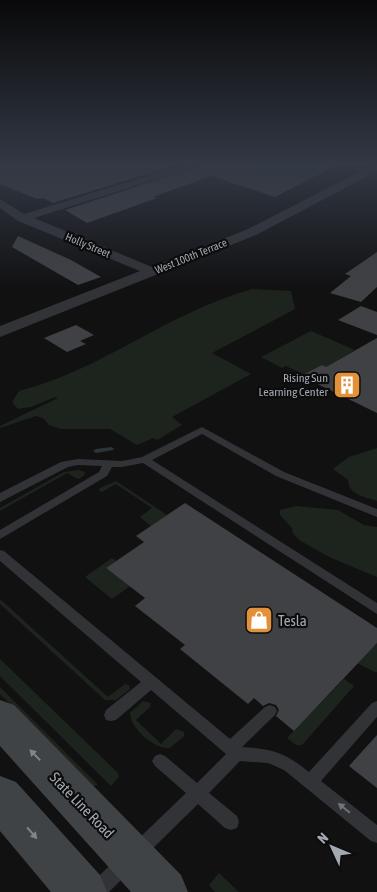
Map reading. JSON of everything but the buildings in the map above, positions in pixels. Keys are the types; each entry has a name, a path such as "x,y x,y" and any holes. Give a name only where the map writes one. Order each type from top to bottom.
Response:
{"main road":[{"name":"State Line Road","path":"0,718 164,892"},
{"path":"0,796 83,892"}],"street":[{"name":"Holly Street","path":"2,205 22,218 151,272"},
{"path":"22,218 66,205"},
{"name":"West 100th Terrace","path":"0,332 252,232 305,205"}],"lane":[{"path":"0,498 65,464 78,462 122,464 145,460 202,430 280,474 377,513"},
{"path":"145,460 377,609"},
{"path":"0,535 103,474 108,464"},
{"path":"0,554 234,751 270,756 289,765 377,835"},
{"path":"111,715 151,682"},
{"path":"311,781 377,707"},
{"path":"96,892 197,792 270,711"},
{"path":"160,761 231,822"}],"shaded area":[{"path":"252,289 291,291 295,309 212,353 251,374 172,417 182,425 157,440 153,438 137,445 110,429 61,429 49,425 43,418 36,416 0,428 0,426 58,398 55,397 31,407 18,409 12,402 19,391 49,382 79,369 192,312"},
{"path":"311,331 355,350 326,367 322,365 305,375 286,366 282,368 261,357"},
{"path":"377,448 377,501 354,492 348,480 333,469 349,457"},
{"path":"79,470 85,472 84,476 78,479 67,473 0,511 0,508 64,472"},
{"path":"116,481 167,515 151,526 140,517 152,508 116,484 102,492 99,491 100,488"},
{"path":"296,506 338,510 364,525 377,527 377,577 329,557 299,540 293,533 292,528 280,515 280,510"},
{"path":"112,558 116,561 106,568 130,586 112,599 85,577"},
{"path":"0,599 108,697 125,684 129,685 130,689 116,700 105,700 0,604"},
{"path":"377,643 377,672 375,672 357,663"},
{"path":"0,659 118,773 119,777 111,786 0,676"},
{"path":"344,679 354,686 302,745 296,745 287,738"},
{"path":"0,687 98,785 92,786 0,694"},
{"path":"143,701 151,703 150,707 136,720 161,744 176,729 184,732 184,736 170,748 164,748 151,742 134,725 130,713"},
{"path":"219,873 239,892 215,892 209,885"}],"waterway":[{"path":"96,451 111,449"}],"place":[{"name":"Rising Sun Learning Center","path":"347,385"},
{"name":"Tesla","path":"259,620"}]}
